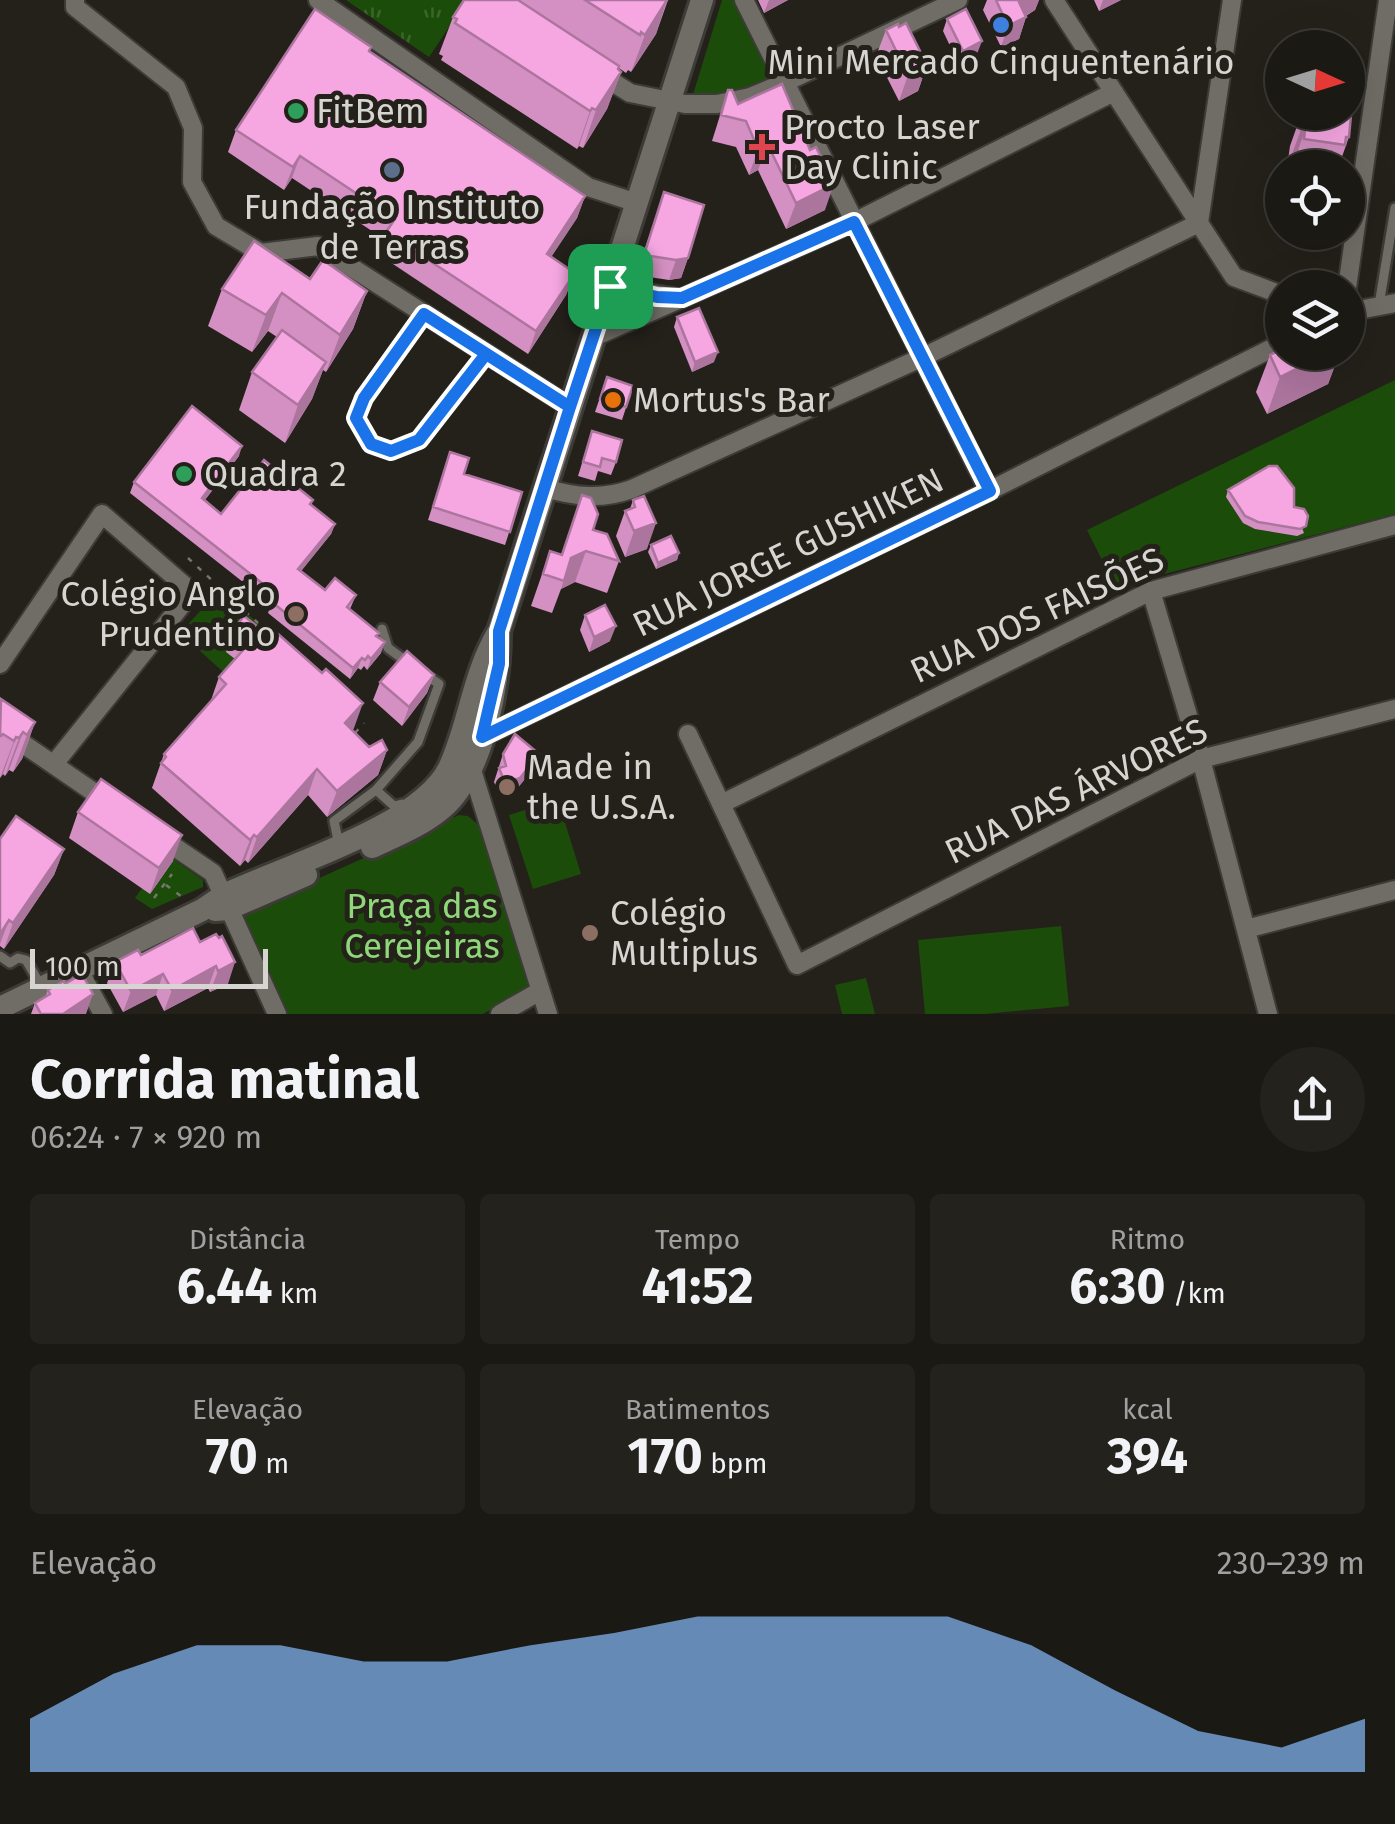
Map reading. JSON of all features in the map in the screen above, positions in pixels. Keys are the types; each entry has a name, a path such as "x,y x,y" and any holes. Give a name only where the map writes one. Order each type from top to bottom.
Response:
{"street":[{"path":"76,0 76,7 176,87 193,128 192,182 216,226 261,253 318,246 570,407"},
{"path":"318,0 588,187 637,202"},
{"path":"226,902 389,822 440,784 450,764 482,659 499,631 702,0"},
{"path":"744,0 990,491"},
{"path":"578,60 630,94 717,104 750,97 784,83 958,0"},
{"path":"1054,0 1234,277 1265,289"},
{"path":"1199,223 1232,0"},
{"path":"1350,270 1388,0"},
{"path":"594,337 854,222 1114,92"},
{"path":"545,488 589,497 632,489 923,357 1199,223"},
{"path":"610,286 657,297 682,298"},
{"name":"RUA JORGE GUSHIKEN","path":"482,737 990,491 1265,352"},
{"path":"0,664 102,514 192,592 54,764"},
{"name":"RUA DOS FAISÕES","path":"721,804 1150,590 1395,525"},
{"path":"1150,590 1202,760 1268,1014"},
{"path":"0,1008 202,910 408,830 444,807 458,792 482,737 499,664 499,631"},
{"name":"RUA DAS ÁRVORES","path":"721,804 798,965 1202,760 1395,708"},
{"path":"0,728 212,873 277,1014"},
{"path":"688,734 721,804"},
{"path":"471,768 548,1014"},
{"path":"1246,929 1395,890"},
{"path":"79,969 103,1014"},
{"path":"500,1014 540,991"}],"lane":[{"path":"1387,306 1395,208"},
{"path":"424,314 364,398 356,418 371,444 391,451 419,440 486,354"},
{"path":"339,845 334,822 376,790 418,742 439,684 388,648 382,630"},
{"path":"376,790 394,806 424,799"},
{"path":"0,956 10,963 18,958 26,960 26,998"}],"path":[{"path":"188,558 258,622"},
{"path":"354,734 364,723"},
{"path":"154,898 172,874"},
{"path":"165,884 181,896"}],"green space":[{"path":"346,0 467,0 429,57"},
{"path":"722,0 735,0 775,77 748,89 692,98"},
{"path":"1395,380 1395,514 1145,579 1119,594 1087,530"},
{"path":"212,598 232,601 271,634 231,679 180,633"},
{"path":"558,800 581,874 533,889 509,815"},
{"name":"Praça das Cerejeiras","path":"459,815 468,816 482,828 531,987 483,1014 285,1014 235,916"},
{"path":"173,859 203,880 203,887 152,909 135,898 142,888 150,893"},
{"path":"1061,926 1069,1006 985,1014 925,1014 918,940"},
{"path":"866,978 875,1014 842,1014 835,985"}],"building":[{"path":"464,0 518,0 619,66 621,72 596,110 590,111 455,23 457,19 453,17"},
{"path":"585,0 667,0 645,35 640,35"},
{"path":"996,0 1023,0 1019,2 1026,17 1008,26"},
{"path":"315,9 371,47 369,51 585,196 547,254 575,273 536,331 386,232 395,219 300,156 293,167 236,130"},
{"path":"966,9 982,41 963,51 947,19"},
{"path":"906,23 927,65 908,75 886,30"},
{"path":"782,84 810,150 816,147 834,184 796,203 768,145 758,149 746,121 721,115 728,90 732,90 738,104"},
{"path":"1305,130 1350,130 1345,145 1304,139"},
{"path":"664,192 704,205 688,258 644,255"},
{"path":"254,241 310,279 323,260 367,291 340,335 282,293 266,315 222,289"},
{"path":"699,308 718,352 695,362 677,317"},
{"path":"282,330 326,362 298,405 252,372"},
{"path":"607,377 633,386 626,407 600,399"},
{"path":"192,406 242,446 202,498 221,514 264,460 313,500 310,504 335,524 298,569 325,590 335,578 356,595 347,607 385,642 371,659 362,658 353,668 272,602 277,595 134,482"},
{"path":"592,431 622,440 616,462 602,458 600,467 583,462"},
{"path":"450,452 469,458 464,474 522,492 510,532 433,507"},
{"path":"1269,466 1277,466 1294,488 1294,507 1304,509 1308,516 1306,526 1300,529 1245,516 1228,490"},
{"path":"582,495 591,498 598,514 593,530 607,534 619,561 586,551 571,558 564,581 543,574 550,551 562,555"},
{"path":"644,496 656,523 634,531 625,511 635,507 633,500"},
{"path":"671,536 679,553 658,563 651,545"},
{"path":"605,605 616,626 594,637 585,615"},
{"path":"244,616 262,630 267,624 363,703 345,723 369,747 382,740 387,750 337,791 317,769 257,837 254,835 250,840 161,763 164,754 226,684 219,677 252,640 236,626"},
{"path":"407,651 434,675 409,707 380,682"},
{"path":"1,699 35,722 27,735 23,732 14,741 0,736"},
{"path":"515,734 539,754 520,778 505,783 499,768 506,766 503,754"},
{"path":"101,779 182,835 159,868 78,812"},
{"path":"16,816 64,849 13,923 9,920 0,934 0,839"},
{"path":"193,928 200,942 216,934 222,936 235,962 218,971 216,966 172,990 163,974 131,991 115,962 138,950 141,955"},
{"path":"82,974 93,994 63,1014 41,1014 35,1003 50,994 48,990"}],"place":[{"name":"Mini Mercado Cinquentenário","path":"1001,25"},
{"name":"FitBem","path":"296,111"},
{"name":"Procto Laser Day Clinic","path":"762,147"},
{"name":"Fundação Instituto de Terras","path":"392,170"},
{"name":"Mortus's Bar","path":"613,400"},
{"name":"Quadra 2","path":"184,474"},
{"name":"Colégio Anglo Prudentino","path":"296,614"},
{"name":"Made in the U.S.A.","path":"507,787"},
{"name":"Colégio Multiplus","path":"590,933"}],"route":[{"path":"610,286 570,407 486,354 419,440 391,451 371,444 356,418 364,398 424,314 570,407 499,631 499,664 482,737 990,491 854,222 682,298 657,297 610,286"}]}
